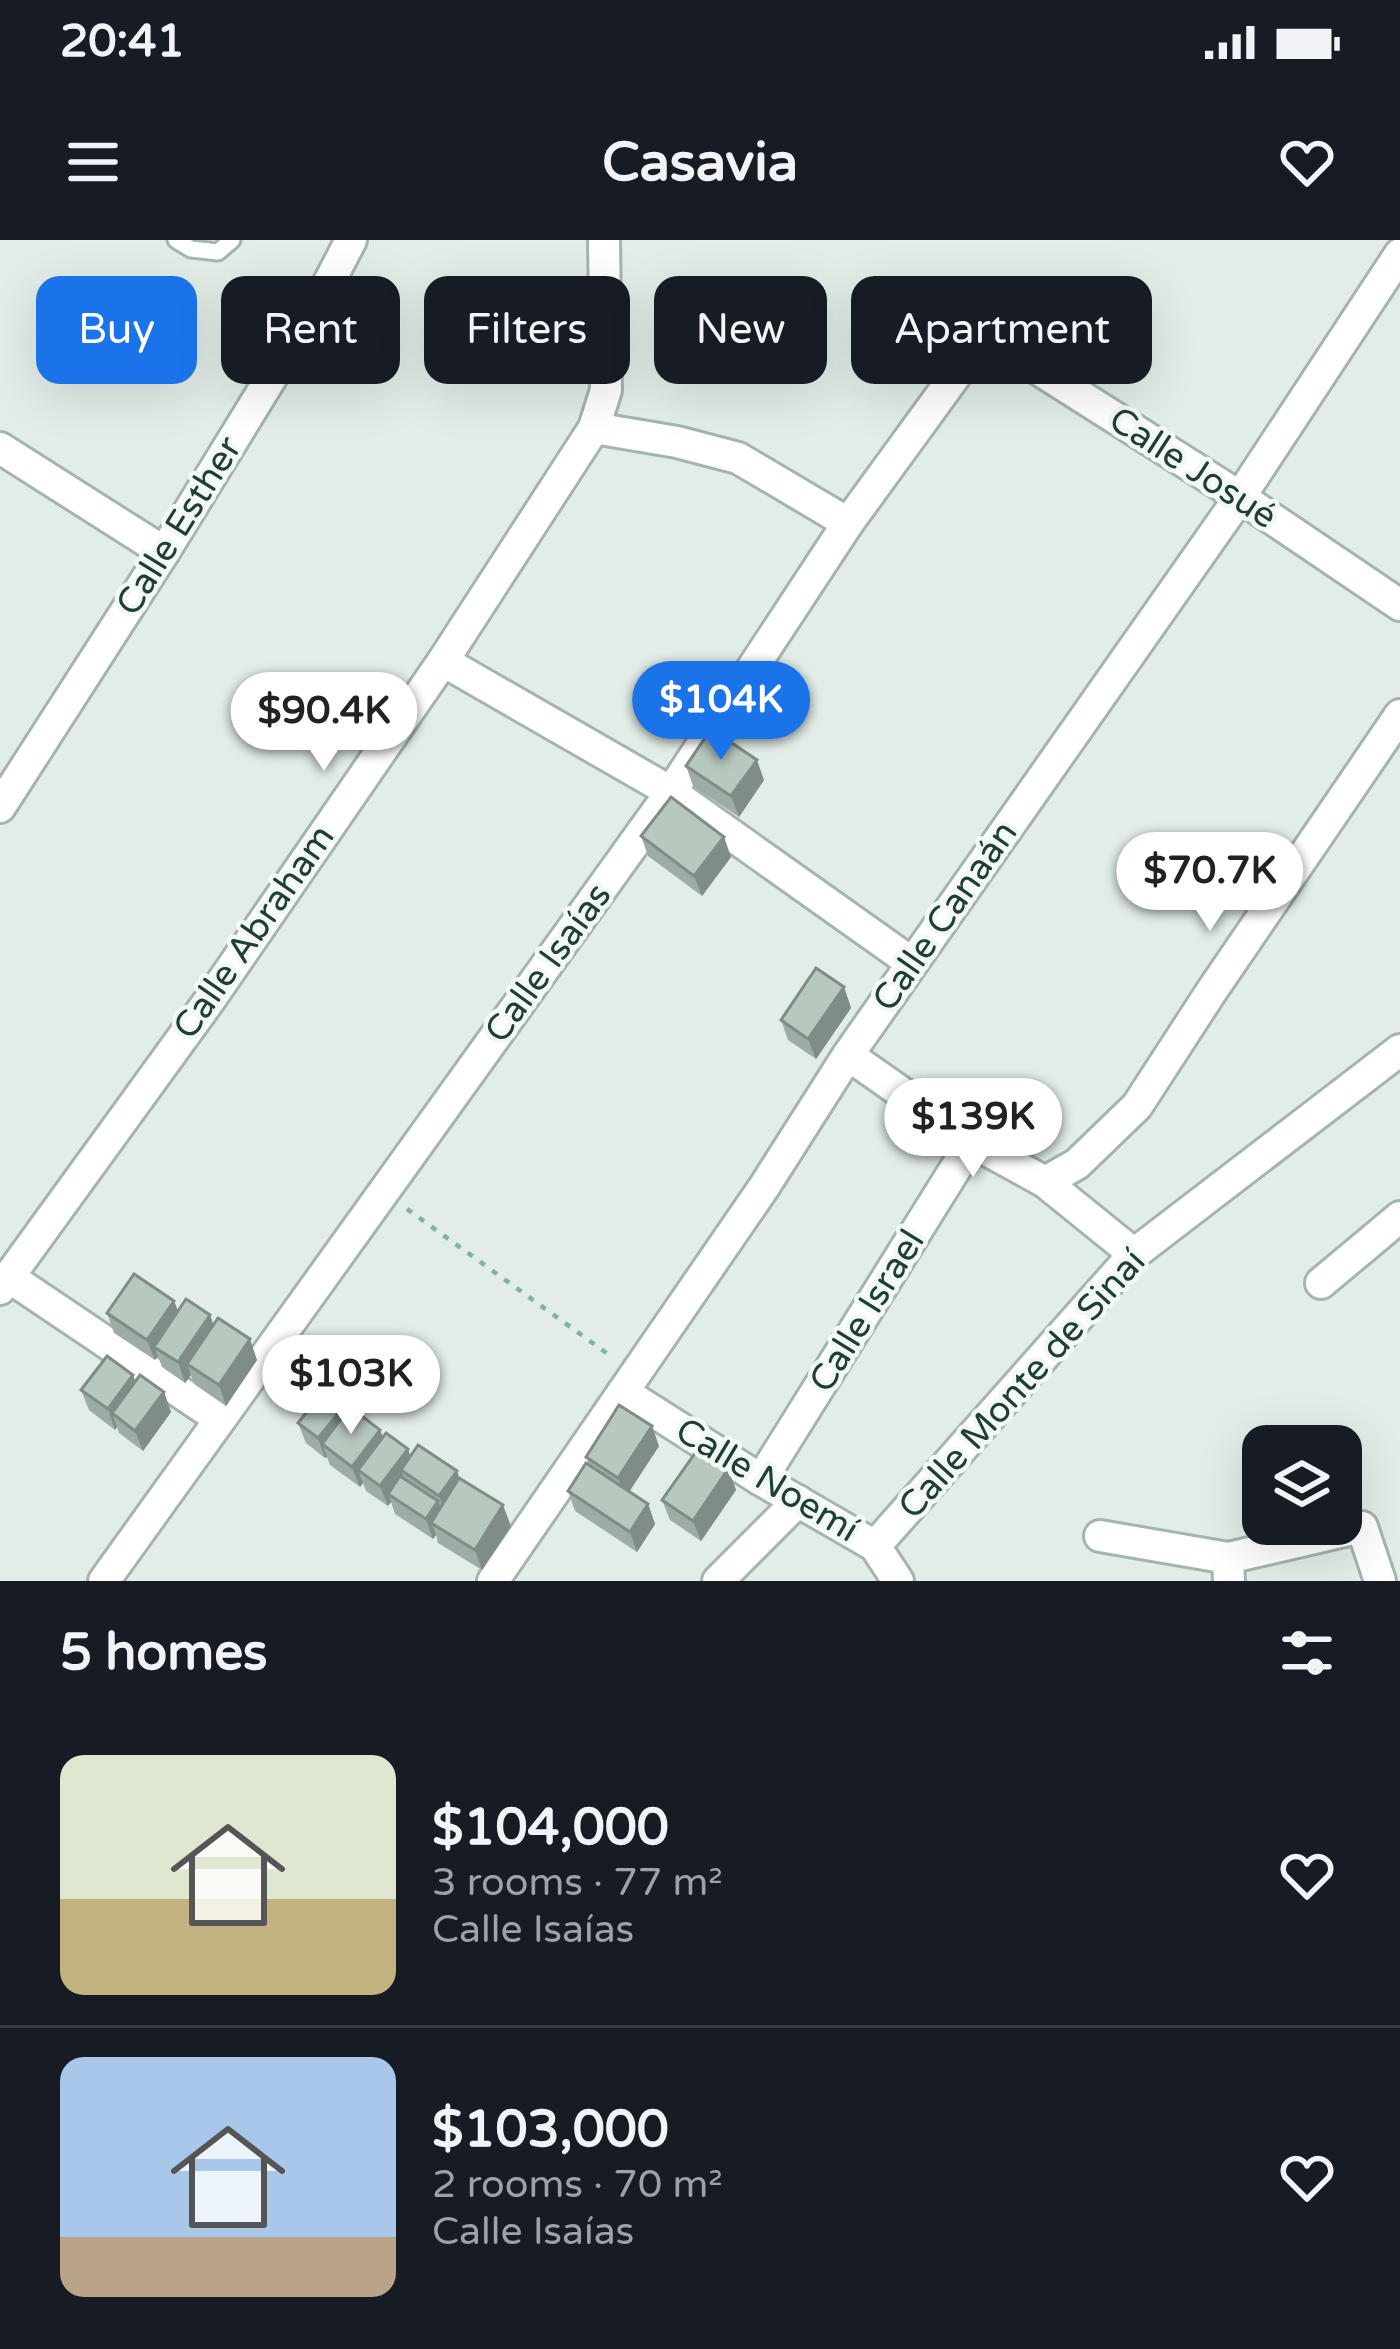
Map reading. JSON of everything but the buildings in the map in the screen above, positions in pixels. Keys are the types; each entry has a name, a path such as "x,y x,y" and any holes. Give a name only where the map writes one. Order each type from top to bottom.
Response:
{"street":[{"name":"Calle Esther","path":"0,807 164,552 351,240"},
{"name":"Calle Abraham","path":"5,1283 209,1000 442,661 594,428 607,390 604,240"},
{"name":"Calle Canaán","path":"494,1581 764,1187 848,1055 1240,496 1400,254"},
{"name":"Calle Isaías","path":"104,1581 670,792 848,523 949,384"},
{"name":"Calle Josué","path":"1062,384 1240,496 1400,605"},
{"path":"594,428 738,458 848,523"},
{"path":"0,448 164,552"},
{"path":"442,661 670,792 912,963"},
{"path":"1045,1182 1078,1164 1137,1106 1400,715"},
{"name":"Calle Monte de Sinaí","path":"875,1546 1134,1254 1400,1050"},
{"path":"848,1055 972,1142 1045,1182 1134,1254"},
{"name":"Calle Israel","path":"761,1480 972,1142"},
{"path":"1321,1283 1400,1217"},
{"path":"5,1283 220,1419"},
{"name":"Calle Noemí","path":"630,1383 761,1480 875,1546 898,1581"},
{"path":"718,1581 798,1501"},
{"path":"1100,1536 1228,1570 1362,1527 1381,1581"}],"lane":[{"path":"176,240 191,249 218,252 232,240"}],"path":[{"path":"383,1192 630,1383"}]}
